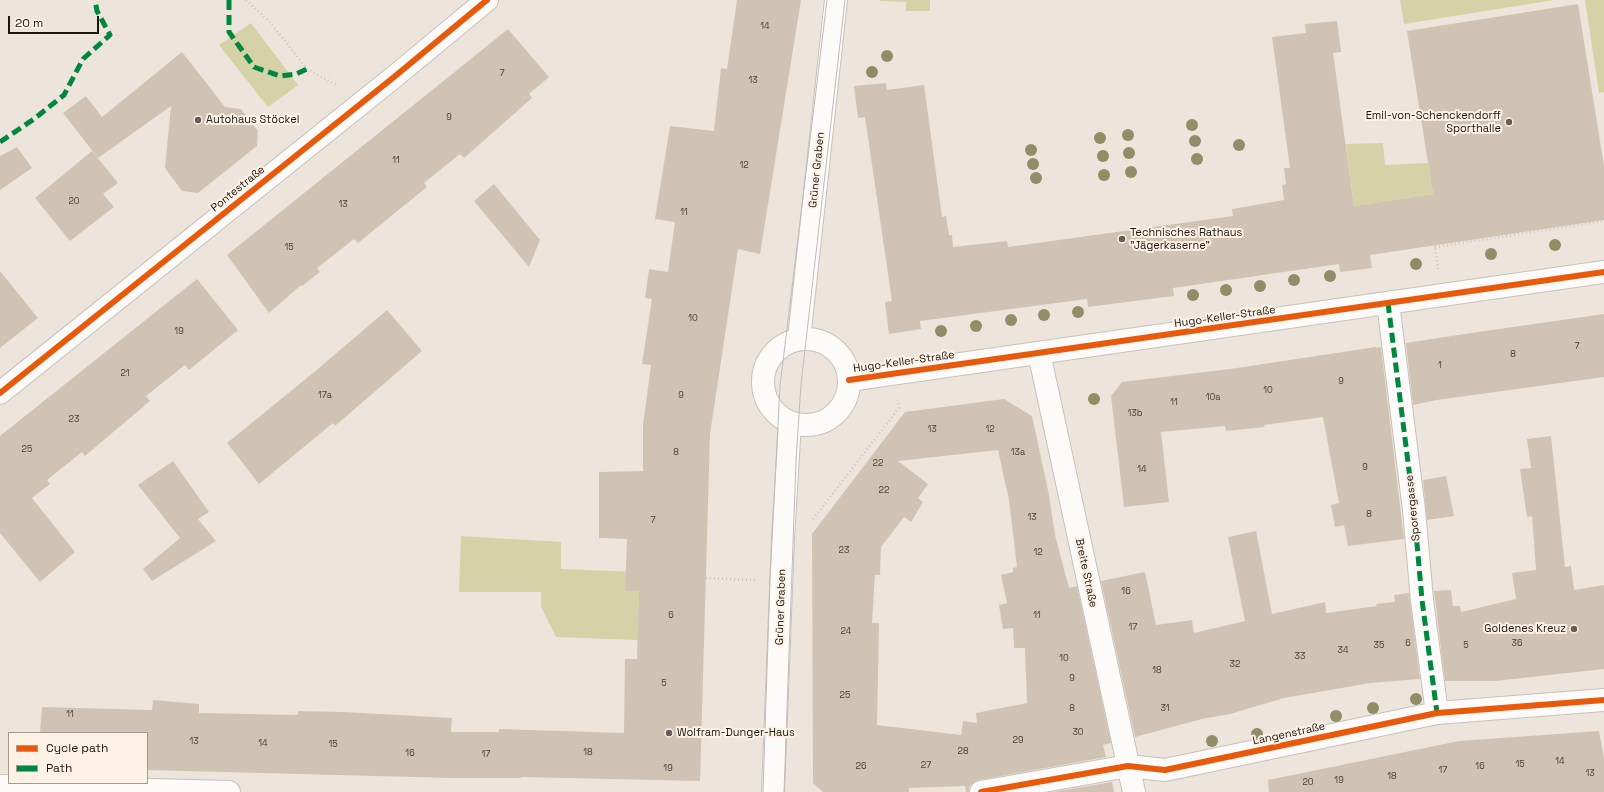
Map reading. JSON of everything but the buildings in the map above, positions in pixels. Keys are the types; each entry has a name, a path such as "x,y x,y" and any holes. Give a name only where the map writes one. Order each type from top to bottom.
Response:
{"street":[{"name":"Pontestraße","path":"0,393 365,100 487,0"},
{"name":"Grüner Graben","path":"799,339 836,0"},
{"name":"Hugo-Keller-Straße","path":"849,380 1604,272"},
{"name":"Sporergasse","path":"1388,303 1414,510 1422,600 1437,713"},
{"path":"807,338 828,344 836,351 845,364 849,380 848,393 843,404 835,414 824,421 811,425 790,422 778,415 765,396 762,382 763,373 771,356 786,344 799,339 807,338"},
{"name":"Breite Straße","path":"1038,353 1134,792"},
{"name":"Grüner Graben","path":"773,792 783,539 790,422"},
{"name":"Langenstraße","path":"981,792 1128,766 1165,770 1437,713 1604,700"},
{"path":"0,786 229,792"}],"path":[{"path":"246,0 269,21 307,69 365,100"},
{"path":"1379,224 1431,217 1442,295"},
{"path":"1435,247 1604,221"},
{"path":"808,525 899,408 895,374"},
{"path":"706,578 728,579"}],"shaded area":[{"path":"880,0 930,0 930,11 906,11 906,2"},
{"path":"1400,0 1554,0 1404,24"},
{"path":"1585,0 1604,0 1604,92 1599,93"},
{"path":"251,23 298,85 268,107 219,45"},
{"path":"1383,143 1385,165 1428,163 1433,194 1354,206 1346,144"},
{"path":"461,536 561,542 561,569 639,572 626,591 639,591 638,640 556,637 541,607 541,592 459,592"}],"tram line":[{"path":"763,792 770,580 780,386 827,0"},
{"path":"784,792 796,461 801,384 845,0"}],"marked path":[{"path":"0,142 34,119 64,95 83,59 110,35 97,11 95,0"},
{"path":"229,0 229,32 254,67 280,76 296,74 307,69"},
{"path":"1388,303 1414,510 1422,600 1437,713"}],"cycle path":[{"path":"0,393 394,77 487,0"},
{"path":"849,380 1604,272"},
{"path":"981,792 1128,766 1165,770 1437,713 1604,700"}],"place":[{"name":"Autohaus Stöckel","path":"198,120"},
{"name":"Emil-von-Schenckendorff Sporthalle","path":"1509,122"},
{"name":"Technisches Rathaus \"Jägerkaserne\"","path":"1122,239"},
{"name":"Goldenes Kreuz","path":"1574,629"},
{"name":"Wolfram-Dunger-Haus","path":"669,733"}]}
